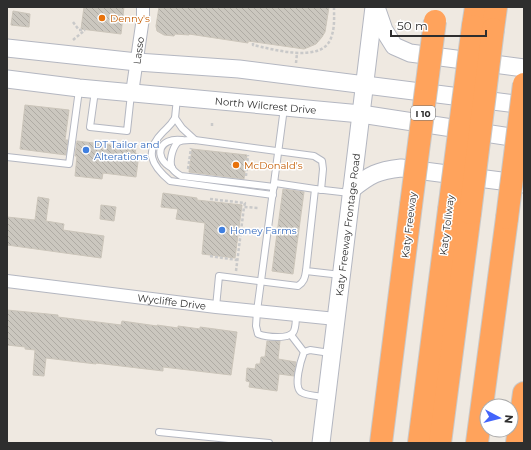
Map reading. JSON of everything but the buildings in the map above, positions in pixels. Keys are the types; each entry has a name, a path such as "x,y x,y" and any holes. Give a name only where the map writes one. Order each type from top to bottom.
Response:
{"highway":[{"name":"Katy Tollway","path":"440,443 460,211 481,21 496,7"},
{"name":"Katy Freeway","path":"381,443 436,14"},
{"path":"477,443 524,84"},
{"name":"Katy Tollway","path":"419,443 460,211"},
{"path":"368,443 398,311"},
{"path":"485,443 490,346"},
{"path":"517,443 524,393"}],"main road":[{"path":"375,7 384,30 394,46 410,53 524,68"},
{"name":"Katy Freeway Frontage Road","path":"321,443 364,84 375,7"},
{"path":"7,48 136,62 239,69 524,105"},
{"name":"North Wilcrest Drive","path":"7,79 87,89 361,114 524,139"},
{"path":"351,191 367,177 381,170 401,168 524,184"}],"street":[{"name":"Lasso","path":"132,93 143,18 143,7"},
{"name":"Wycliffe Drive","path":"7,281 216,307 336,318"}],"lane":[{"path":"87,89 90,127 127,131 132,93"},
{"path":"7,157 69,164 87,89"},
{"path":"177,97 175,118 171,126 157,139 151,152 152,161 158,171 170,181 273,195"},
{"path":"284,107 257,311 256,326 258,334 283,337 291,335 295,330 296,314"},
{"path":"175,118 182,128 195,140"},
{"path":"216,307 219,276 298,286 303,282 305,278 318,190 323,169 322,161 314,156 195,140 174,139 166,141 160,148 160,156 163,162 181,176 188,178 318,190 351,191"},
{"path":"172,168 170,161 172,152 177,143 183,140"},
{"path":"306,271 341,275"},
{"path":"291,335 304,352"},
{"path":"304,352 310,350 332,354"},
{"path":"304,352 300,364 297,387 300,391 307,394 326,397"},
{"path":"159,432 269,443"}],"path":[{"path":"253,43 252,46 297,53 305,54 315,52 325,47 331,40 334,24 334,7"},
{"path":"71,42 85,30 79,30 73,22"},
{"path":"188,173 191,147 198,148"},
{"path":"242,152 249,153 245,180"},
{"path":"210,199 245,203 236,271"},
{"path":"244,206 259,208"},
{"path":"210,256 237,260"}],"place":[{"name":"Denny's","path":"102,18"},
{"name":"DT Tailor and Alterations","path":"86,150"},
{"name":"McDonald's","path":"236,165"},
{"name":"Honey Farms","path":"222,230"}]}
